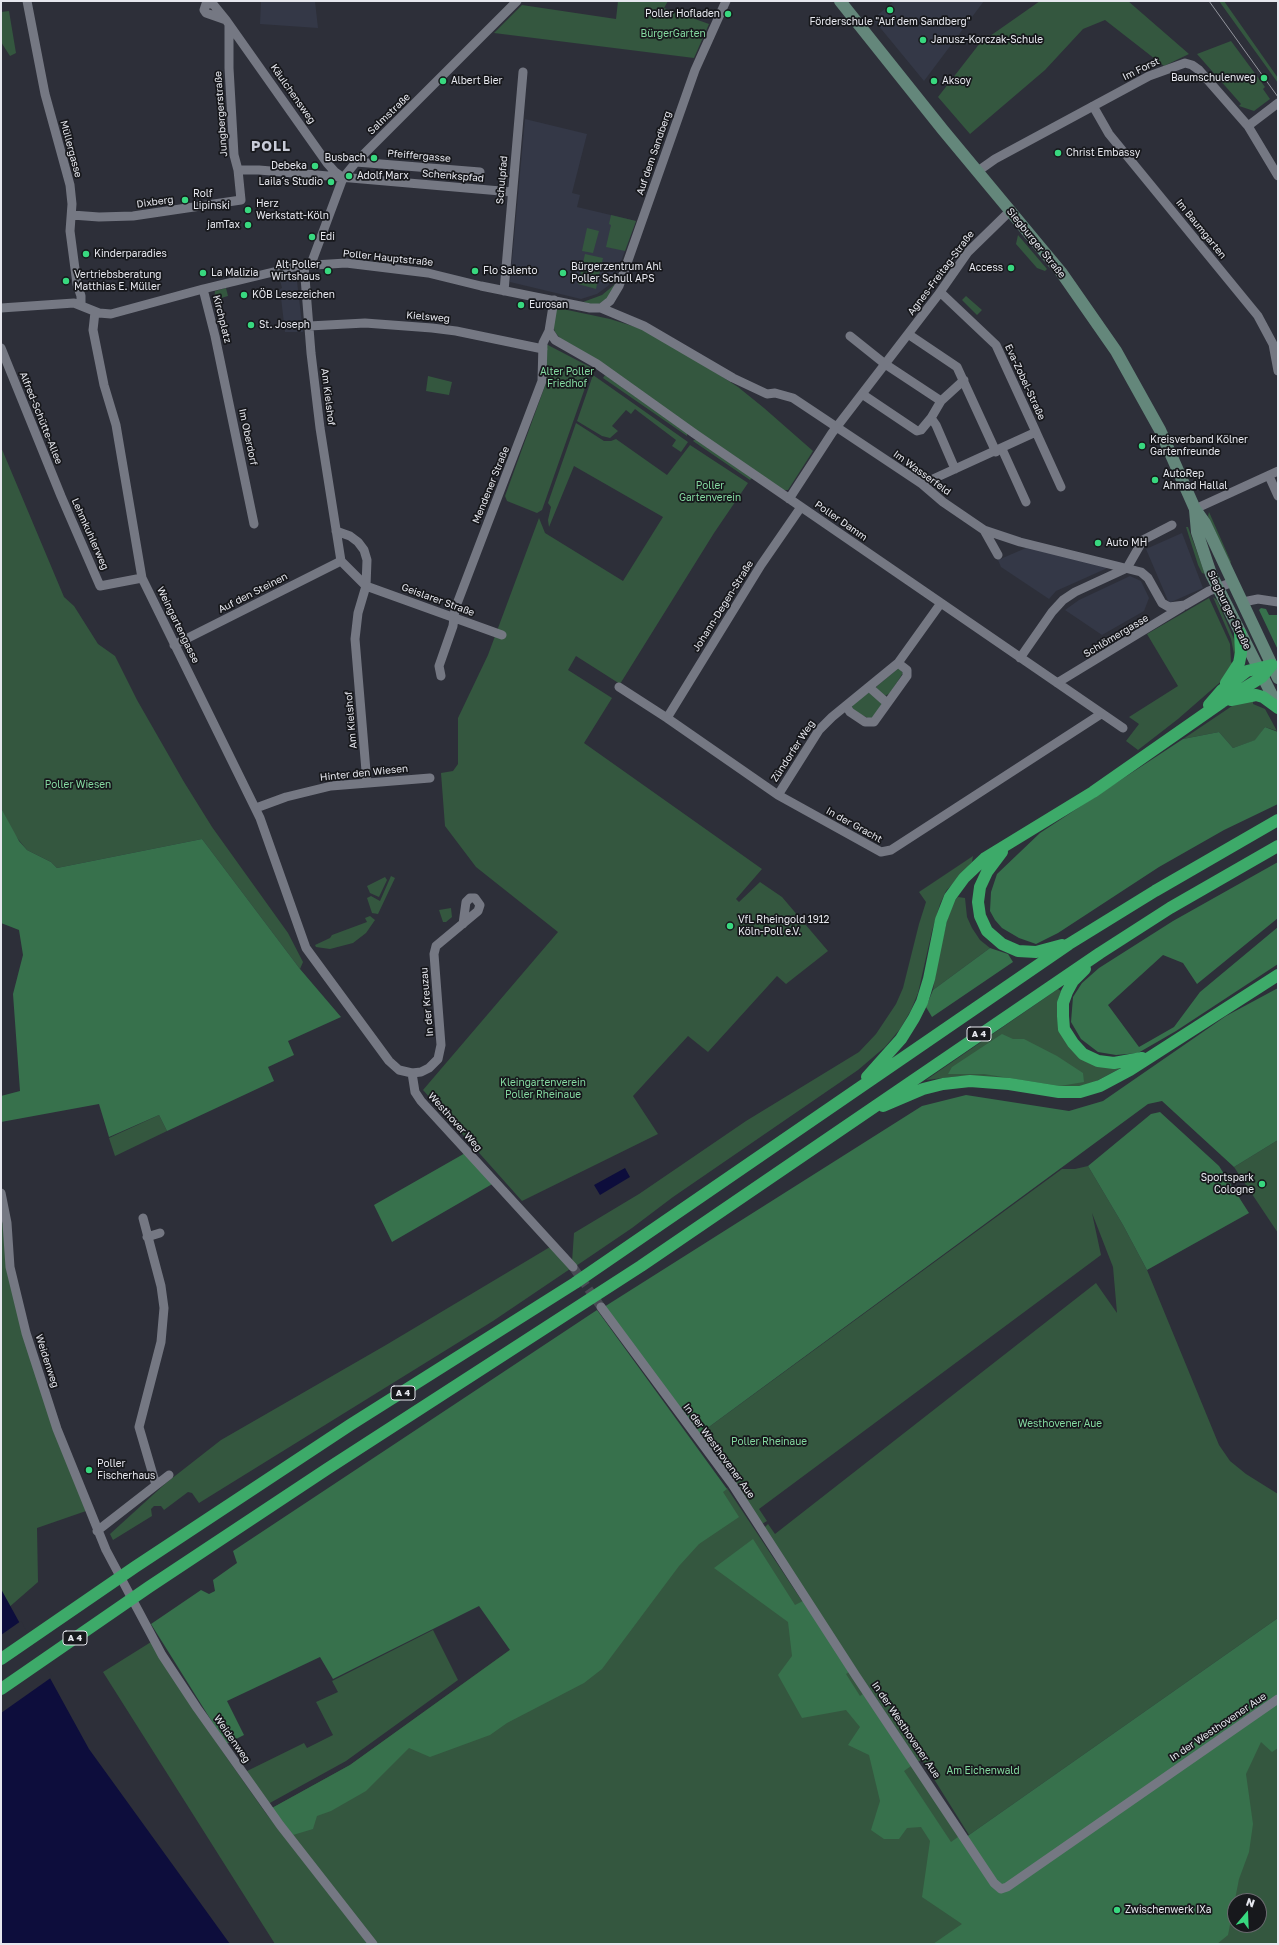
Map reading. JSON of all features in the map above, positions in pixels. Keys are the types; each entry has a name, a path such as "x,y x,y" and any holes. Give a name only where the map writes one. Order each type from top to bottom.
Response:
{"highway":[{"path":"1222,696 1239,663 1241,652 1240,632"},
{"path":"853,1093 901,1040 914,1018 922,1002 929,979 941,920 950,897 964,878 985,858 1093,792 1200,717 1222,696 1272,666"},
{"path":"1222,696 1256,695 1263,697 1278,707"},
{"name":"A 4","path":"1,1659 135,1567 343,1430 574,1283 1069,944 1155,890 1278,820"},
{"name":"A 4","path":"1,1689 149,1587 327,1469 641,1266 858,1116 1100,953 1170,908 1278,846"},
{"path":"1005,847 986,872 980,887 978,902 980,916 987,931 1002,944 1018,951 1036,952 1069,944"},
{"path":"1100,953 1073,982 1067,992 1062,1016 1064,1029 1073,1043 1083,1054 1098,1061 1114,1063 1151,1056"},
{"path":"858,1116 923,1089 943,1084 970,1081 1009,1084 1059,1092 1080,1092 1100,1086 1130,1070 1278,975"}],"main road":[{"name":"Siegburger Straße","path":"840,1 1074,289 1120,356 1160,430 1195,509 1205,523 1278,678"},
{"name":"Siegburger Straße","path":"1195,509 1197,532 1211,574 1278,707"}],"street":[{"name":"Müllergasse","path":"27,1 45,94 70,185 72,216 70,236 77,284 81,296 81,305"},
{"name":"Salmstraße","path":"307,265 343,178 356,162 517,1"},
{"name":"Auf dem Sandberg","path":"600,308 610,301 619,286 695,70 726,1"},
{"name":"Jungbergerstraße","path":"228,22 234,155 238,170 241,200"},
{"name":"Käulchensweg","path":"228,22 327,163 343,178"},
{"name":"Im Forst","path":"978,171 995,158 1149,76 1185,63 1192,64 1199,70 1248,126 1278,176"},
{"name":"Schulpfad","path":"504,291 523,72"},
{"path":"1248,126 1278,104"},
{"name":"Im Baumgarten","path":"1092,106 1109,134 1258,316 1273,344 1278,371"},
{"name":"Pfeiffergasse","path":"356,162 480,172"},
{"name":"Schenkspfad","path":"238,170 259,170 512,192"},
{"name":"Dixberg","path":"72,216 133,216 241,200"},
{"name":"Agnes-Freitag-Straße","path":"789,499 837,428 940,292 974,244 1010,211"},
{"name":"Poller Hauptstraße","path":"81,305 95,312 114,313 203,289 307,265 346,263 385,267 449,277 504,291 590,308 600,308"},
{"name":"Am Kielshof","path":"307,265 309,326 319,421 341,561"},
{"name":"Kirchplatz","path":"203,289 219,355"},
{"name":"Eva-Zobel-Straße","path":"940,292 993,340 1061,487"},
{"name":"Mendener Straße","path":"440,676 439,666 453,626 461,594 496,500 506,480 542,381 543,349 545,338 549,331 554,300"},
{"path":"1,308 63,303 81,305"},
{"name":"Im Wasserfeld","path":"600,308 644,326 733,378 767,394 775,393 793,398 922,484 943,502 984,530 1020,542 1127,568 1145,575 1158,598 1165,606 1172,608 1185,605 1233,582"},
{"name":"Weingartengasse","path":"95,312 93,330 104,385 116,425 142,578 256,808 306,948 389,1061 399,1070 412,1073"},
{"name":"Kielsweg","path":"309,326 365,323 432,328 456,331 543,349"},
{"name":"Poller Damm","path":"549,331 555,340 600,366 789,499 1123,728"},
{"path":"908,334 957,367 1026,502"},
{"path":"850,336 885,364 937,399"},
{"name":"Alfred-Schütte-Allee","path":"1,348 61,496"},
{"name":"Im Oberdorf","path":"219,355 254,524"},
{"path":"862,394 919,431 931,418 937,399 964,380"},
{"path":"931,418 939,432 955,469"},
{"name":"Eva-Zobel-Straße","path":"922,484 1036,432"},
{"path":"1195,509 1278,471"},
{"path":"1268,476 1278,496"},
{"name":"Lehmkuhlerweg","path":"61,496 100,586 142,578"},
{"name":"Johann-Degen-Straße","path":"667,718 761,565 801,507"},
{"path":"1020,658 1052,612 1063,600 1075,592 1127,568 1143,540 1172,525"},
{"path":"984,530 998,555"},
{"name":"Am Kielshof","path":"336,531 350,536 364,550 368,560 366,586 358,613 355,639 367,783"},
{"path":"341,561 366,586"},
{"name":"Auf den Steinen","path":"174,645 341,561"},
{"name":"Geislarer Straße","path":"366,586 502,635"},
{"path":"1243,602 1258,599 1278,602"},
{"name":"Zündorfer Weg","path":"778,795 819,730 898,663 941,603"},
{"name":"Schlömergasse","path":"1057,683 1158,624 1185,605"},
{"path":"846,706 850,712 864,722 874,722 907,676 906,670 898,663"},
{"name":"In der Gracht","path":"618,687 667,718 778,795 881,852 887,852 1101,714"},
{"path":"869,687 887,703"},
{"name":"Hinter den Wiesen","path":"256,808 302,792 331,786 430,778"},
{"name":"In der Kreuzau","path":"412,1073 429,1068 434,1064 440,1053 442,1045 434,954 436,946 463,924"},
{"name":"Westhover Weg","path":"412,1073 415,1092 421,1101 573,1267"},
{"name":"Weidenweg","path":"1,1192 7,1223 10,1268 26,1333 57,1428 97,1531 162,1655 280,1825 350,1917 373,1944"},
{"path":"143,1218 161,1286 163,1322 161,1342 139,1427 156,1485"},
{"path":"147,1237 160,1233"},
{"name":"In der Westhovener Aue","path":"601,1307 732,1484 856,1676 994,1883 1001,1889 1007,1887 1278,1699"},
{"path":"97,1531 169,1475"}],"shaded area":[{"path":"261,1 315,1 318,28 260,24"},
{"name":"Janusz-Korczak-Schule","path":"894,1 984,1 924,81 873,19"},
{"path":"525,119 587,134 572,193 580,195 577,207 636,221 615,278 608,286 597,294 581,299 510,282"},
{"path":"296,273 303,332 285,332 280,289 282,288 279,276"},
{"path":"1182,533 1203,588 1169,603 1146,549"},
{"path":"1026,548 1112,566 1056,591 1049,599 1001,567 998,560"},
{"path":"1130,576 1141,581 1149,598 1144,611 1102,635 1065,610 1079,600"},
{"path":"625,1168 630,1177 600,1195 594,1185"},
{"path":"1,1589 89,1749 230,1944 1,1944"}],"green space":[{"name":"BürgerGarten","path":"618,1 668,1 664,8 709,24 694,58 494,33 522,5 616,19"},
{"path":"1040,1 1128,1 1189,54 1164,66 1105,20 1083,29 1045,70 970,134 938,97 980,43"},
{"path":"1219,1 1224,1 1278,78 1278,83"},
{"path":"9,11 16,53 10,56 1,42 1,12"},
{"path":"1231,41 1265,87 1263,89 1270,99 1254,111 1239,106 1241,104 1197,54"},
{"path":"611,215 636,221 625,251 606,247 611,225 609,224"},
{"path":"587,228 599,231 593,253 582,251"},
{"path":"1018,235 1047,269 1045,271 1037,268 1016,244"},
{"path":"585,254 603,258 596,289 578,284"},
{"path":"621,268 610,297 597,305 576,301 583,302 602,295 614,285"},
{"path":"226,288 228,296 214,300 215,291"},
{"path":"966,296 982,310 977,315 962,300"},
{"path":"558,308 610,319 642,329 676,347 738,387 813,451 788,490 783,490 560,338 555,332 553,326 555,311"},
{"name":"Alter Poller Friedhof","path":"546,344 592,368 542,510 537,513 507,501 505,496 546,383"},
{"path":"593,375 688,442 681,452 672,446 676,440 635,409 631,414 626,410 612,426 618,431 610,438 602,436 577,421"},
{"path":"605,375 687,433 687,436 603,378"},
{"path":"428,376 452,382 449,395 426,391"},
{"path":"576,423 604,441 616,439 667,475 690,445 748,483 714,533 620,684 576,656 568,670 612,698 584,743 762,869 736,899 739,902 760,882 782,897 828,951 786,984 777,976 708,1052 688,1036 633,1096 658,1134 522,1201 423,1090 558,932 476,867 445,826 441,773 453,771 458,764 458,718 488,655 539,518 545,533 623,581 663,517 574,466 549,527 548,520 551,507 548,503"},
{"path":"697,440 752,478 750,480 693,441"},
{"name":"Poller Wiesen","path":"1,447 64,597 74,606 98,644 115,656 137,700 184,782 212,827 288,933 303,962 300,969 202,839 57,868 51,862 27,850 13,833 1,808"},
{"path":"1209,512 1231,562 1230,563 1208,516"},
{"path":"1186,527 1188,527 1205,574 1202,573 1198,565"},
{"path":"1213,597 1217,600 1234,639 1236,645 1235,659 1231,639"},
{"path":"1209,598 1230,644 1231,662 1234,665 1225,678 1178,719 1138,750 1126,741 1139,724 1129,717 1178,686 1147,634"},
{"path":"1261,608 1266,609 1269,615 1278,615 1278,650 1259,610"},
{"path":"899,668 903,673 890,693 885,696 876,688 877,686"},
{"path":"869,692 881,701 882,705 873,718 870,719 854,711 852,707 853,704"},
{"path":"1253,699 1253,704 1265,709 1277,731 1265,727 1256,740 1233,748 1219,732 1183,739 1235,704"},
{"path":"1265,727 1278,732 1278,804 1224,830 1159,867 1058,933 1036,944 1019,938 1002,928 995,920 990,911 991,892 997,874 1040,833 1183,739 1219,732 1233,748 1255,740"},
{"path":"1,808 19,841 27,850 51,862 57,868 202,839 300,969 341,1017 288,1041 294,1055 268,1067 274,1081 167,1131 159,1115 109,1137 99,1104 1,1122 1,1096 20,1091 13,994 23,955 19,930 1,923"},
{"path":"973,856 972,862 946,891 940,904 932,931 918,993 911,1010 900,1029 885,1047 858,1070 673,1197 632,1228 576,1266 572,1262 574,1233 639,1194 746,1121 859,1052 876,1034 896,1004 903,988 926,902 919,892"},
{"path":"1278,862 1278,918 1197,984 1183,963 1163,955 1108,1005 1139,1047 1174,1027 1200,992 1278,927 1278,964 1176,1031 1138,1053 1116,1055 1098,1052 1081,1039 1071,1022 1073,997 1082,983 1099,968 1173,921"},
{"path":"391,876 395,878 378,914 372,913 367,898 371,896 380,901"},
{"path":"385,877 387,880 379,897 370,893 367,886"},
{"path":"958,897 965,898 967,917 972,928 980,940 990,948 933,990 939,954 948,917 954,901"},
{"path":"451,908 452,917 446,922 443,922 439,910"},
{"path":"370,916 375,920 366,933 353,943 330,949 316,947 315,945 330,938 332,935 367,922 365,918"},
{"path":"990,948 1008,954 1013,962 932,1017 926,1007 933,990"},
{"path":"1278,988 1278,1140 1234,1167 1162,1101 1148,1104 698,1435 604,1307 922,1106 966,1095 1069,1111 1103,1101 1226,1016"},
{"path":"1058,989 1061,991 1058,1000 1071,1049 1128,1064 1093,1083 1080,1086 1060,1087 960,1076 926,1080"},
{"path":"1002,1034 1013,1039 1024,1039 1057,1056 1083,1073 1084,1082 1060,1086 984,1074 948,1074 952,1067"},
{"path":"1160,1112 1219,1166 1249,1213 1147,1270 1123,1225 1088,1166 1151,1114"},
{"path":"159,1115 167,1131 115,1156 109,1138"},
{"name":"Sportspark Cologne","path":"1278,1140 1278,1233 1234,1167"},
{"path":"467,1152 494,1183 392,1242 374,1205"},
{"path":"1088,1166 1123,1225 1147,1270 1219,1445 1230,1461 1246,1474 1278,1494 1278,1618 969,1835 922,1760 917,1762 764,1528 768,1524 775,1534 1096,1283 1117,1313 1113,1267 1092,1213 1101,1255 759,1509 767,1521 762,1524 698,1435 1062,1169 1075,1169"},
{"path":"1,1206 8,1274 86,1511 37,1528 38,1582 7,1609 1,1597"},
{"path":"550,1247 570,1269 493,1321 199,1503 192,1493 188,1492 164,1510 161,1506 154,1506 151,1509 152,1516 113,1540 110,1534 166,1483 221,1440 386,1345"},
{"path":"597,1310 727,1489 723,1492 739,1517 699,1544 679,1566 602,1669 584,1683 507,1723 490,1735 430,1757 409,1748 366,1791 331,1811 317,1816 313,1829 293,1835 272,1808 350,1765 510,1650 479,1606 333,1679 320,1657 227,1701 244,1735 226,1744 151,1624 201,1590 209,1594 215,1591 213,1580 237,1563 233,1551"},
{"path":"727,1488 1002,1902 943,1944 375,1944 272,1808 350,1765 511,1649"},
{"path":"753,1539 795,1605 803,1601 849,1672 846,1674 860,1696 863,1694 911,1766 904,1771 951,1842 958,1837 966,1837 969,1835 1278,1618 1278,1748 1272,1752 1261,1742 1246,1774 1253,1824 1249,1852 1239,1879 1236,1893 1227,1893 1228,1935 1217,1944 933,1944 962,1924 922,1897 930,1841 921,1827 907,1828 899,1839 884,1839 871,1830 880,1801 869,1755 848,1745 860,1727 846,1710 802,1718 778,1675 792,1656 788,1622 714,1568"},
{"path":"433,1630 458,1680 346,1761 268,1804 245,1772 304,1743 307,1748 333,1735 316,1702 338,1692 332,1681"},
{"path":"151,1642 220,1748 265,1812 368,1944 275,1944 103,1672"},
{"path":"1278,1707 1278,1944 948,1944"}],"pier":[{"path":"21,1621 52,1677 1,1713 1,1635"}],"tunnel":[{"path":"573,1267 601,1307"}],"tram line":[{"path":"1209,1 1278,97"}],"place":[{"name":"Förderschule \"Auf dem Sandberg\"","path":"890,10"},
{"name":"Poller Hofladen","path":"728,14"},
{"name":"Janusz-Korczak-Schule","path":"923,40"},
{"name":"Baumschulenweg","path":"1264,78"},
{"name":"Albert Bier","path":"443,81"},
{"name":"Aksoy","path":"934,81"},
{"name":"Christ Embassy","path":"1058,153"},
{"name":"Busbach","path":"374,158"},
{"name":"Debeka","path":"315,166"},
{"name":"Adolf Marx","path":"349,176"},
{"name":"Laila´s Studio","path":"331,182"},
{"name":"Rolf Lipinski","path":"185,200"},
{"name":"Herz Werkstatt-Köln","path":"248,210"},
{"name":"jamTax","path":"248,225"},
{"name":"Edi","path":"312,237"},
{"name":"Kinderparadies","path":"86,254"},
{"name":"Access","path":"1011,268"},
{"name":"Alt Poller Wirtshaus","path":"328,271"},
{"name":"Flo Salento","path":"475,271"},
{"name":"La Malizia","path":"203,273"},
{"name":"Bürgerzentrum Ahl Poller Schull APS","path":"563,273"},
{"name":"Vertriebsberatung Matthias E. Müller","path":"66,281"},
{"name":"KÖB Lesezeichen","path":"244,295"},
{"name":"Eurosan","path":"521,305"},
{"name":"St. Joseph","path":"251,325"},
{"name":"Kreisverband Kölner Gartenfreunde","path":"1142,446"},
{"name":"AutoRep Ahmad Hallal","path":"1155,480"},
{"name":"Auto MH","path":"1098,543"},
{"name":"VfL Rheingold 1912 Köln-Poll e.V.","path":"730,926"},
{"name":"Sportspark Cologne","path":"1262,1184"},
{"name":"Poller Fischerhaus","path":"89,1470"},
{"name":"Zwischenwerk IXa","path":"1117,1910"}],"district":[{"name":"POLL","path":"271,147"}],"park label":[{"name":"Poller Gartenverein","path":"710,492"},
{"name":"Kleingartenverein Poller Rheinaue","path":"543,1088"},
{"name":"Westhovener Aue","path":"1060,1424"},
{"name":"Poller Rheinaue","path":"769,1442"},
{"name":"Am Eichenwald","path":"983,1771"}]}
